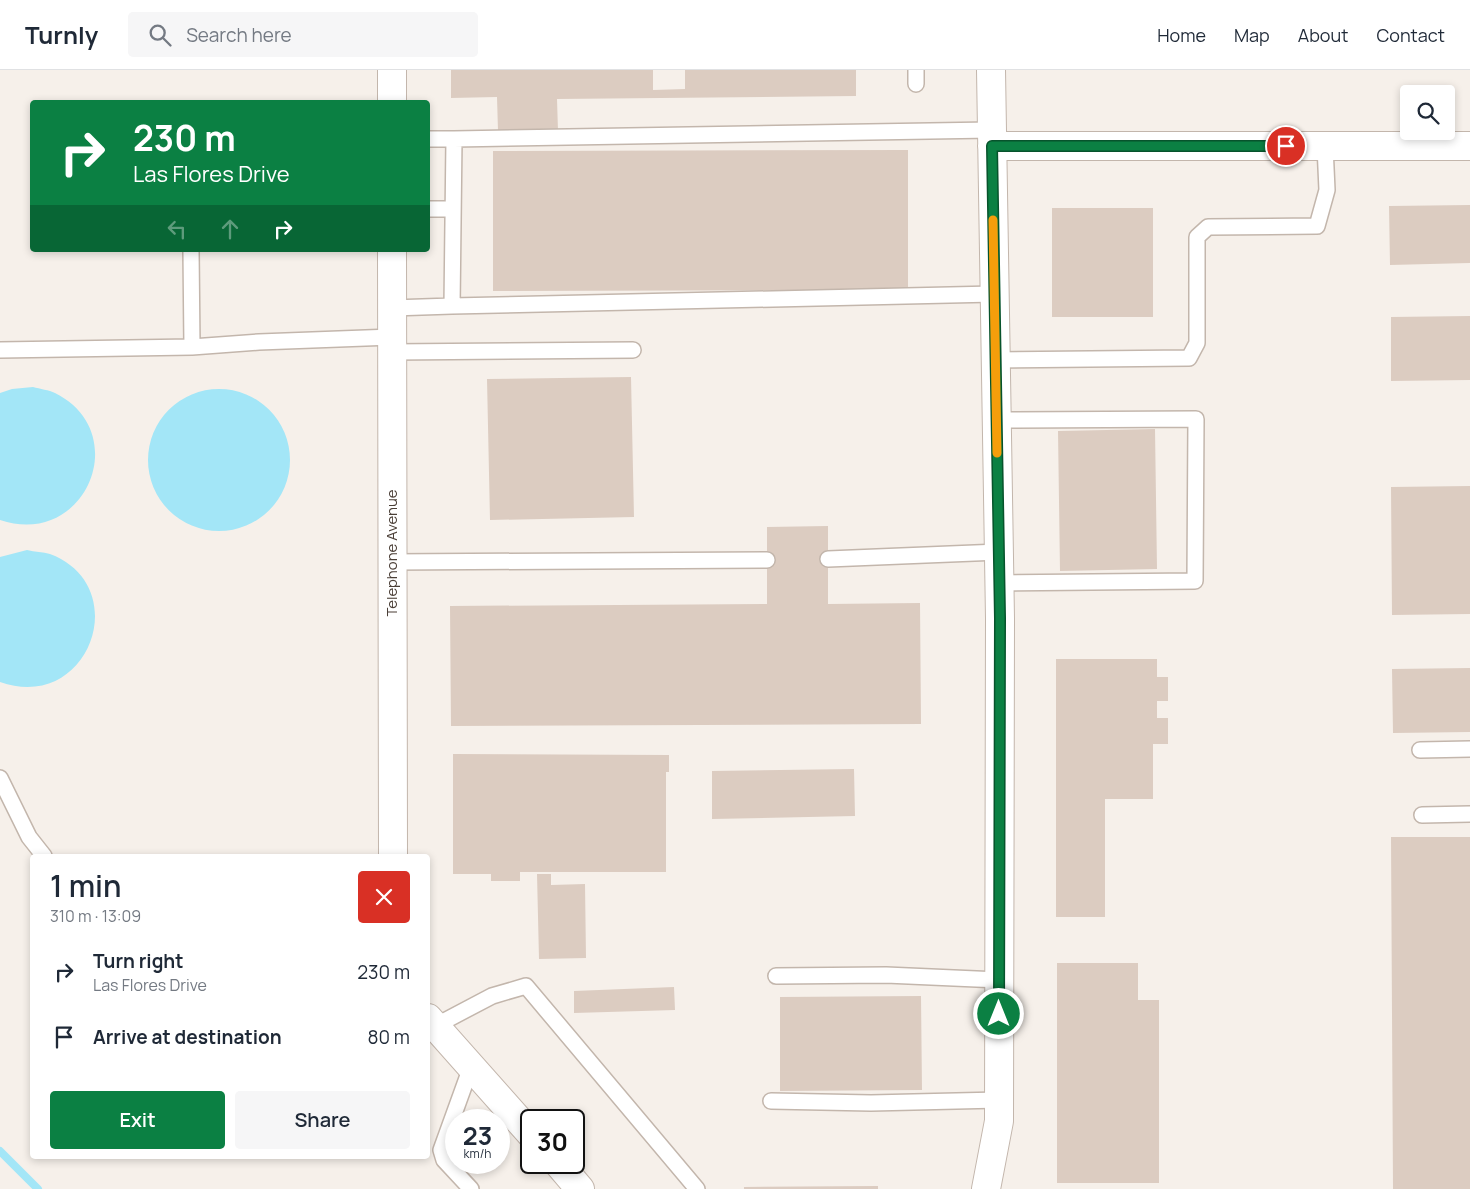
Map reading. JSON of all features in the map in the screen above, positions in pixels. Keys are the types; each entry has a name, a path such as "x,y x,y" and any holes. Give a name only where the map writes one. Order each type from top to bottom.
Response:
{"street":[{"path":"392,70 392,100"},
{"path":"986,1189 999,1120 999,552 991,70"},
{"path":"991,138 1325,146 1470,146"},
{"name":"Telephone Avenue","path":"392,252 393,854"},
{"path":"431,1022 520,1122"},
{"path":"567,1174 580,1189"}],"lane":[{"path":"430,139 991,138"},
{"path":"452,306 454,139"},
{"path":"995,360 1189,358 1197,343 1197,237 1208,227 1317,226 1327,190 1325,146"},
{"path":"430,209 453,209"},
{"path":"191,252 192,347"},
{"path":"392,308 994,294"},
{"path":"0,350 192,347 259,342 633,350"},
{"path":"996,420 1196,419 1195,581 999,583"},
{"path":"828,559 999,552"},
{"path":"392,562 767,560"},
{"path":"1420,750 1470,749"},
{"path":"0,778 29,836 42,854"},
{"path":"1422,815 1470,814"},
{"path":"776,976 886,975 999,980"},
{"path":"431,1022 492,996 526,986 697,1189"},
{"path":"471,1189 444,1160 441,1150 472,1067"},
{"path":"771,1101 871,1103 999,1100"}],"water":[{"path":"33,387 55,393 79,411 92,433 95,458 89,482 76,503 56,518 30,524 0,520 0,393 12,389"},
{"path":"219,389 246,395 258,401 269,410 278,421 284,433 290,460 284,487 278,499 269,510 258,519 246,525 219,531 192,525 180,519 169,510 160,499 154,487 148,460 154,433 160,421 169,410 180,401 192,395"},
{"path":"27,550 50,554 76,570 91,592 95,617 90,642 77,664 57,680 31,687 0,682 0,557"}],"building":[{"path":"451,70 653,70 653,90 685,89 685,70 856,70 856,96 557,99 558,131 498,131 497,97 451,98"},
{"path":"908,150 908,290 493,291 493,151"},
{"path":"1470,205 1470,263 1390,265 1389,206"},
{"path":"1052,208 1153,208 1153,317 1052,317"},
{"path":"1470,316 1470,380 1391,381 1391,317"},
{"path":"631,377 634,517 490,520 487,379"},
{"path":"1155,429 1157,569 1060,571 1058,431"},
{"path":"1470,486 1470,614 1392,615 1391,487"},
{"path":"828,526 828,604 920,603 921,724 451,726 450,606 767,604 767,527"},
{"path":"1056,659 1157,659 1157,677 1168,677 1168,701 1157,701 1157,718 1168,718 1168,744 1153,744 1153,799 1105,799 1105,917 1056,917"},
{"path":"1470,668 1470,732 1393,733 1392,669"},
{"path":"453,754 669,755 669,772 666,772 666,872 520,872 520,881 491,881 491,874 453,874"},
{"path":"854,769 855,816 712,819 712,771"},
{"path":"1391,837 1470,837 1470,1189 1393,1189"},
{"path":"537,874 551,874 551,885 585,884 586,958 539,959"},
{"path":"1057,963 1138,963 1138,1000 1159,1000 1159,1183 1057,1183"},
{"path":"674,987 675,1010 574,1013 574,991"},
{"path":"921,996 922,1090 780,1091 780,997"},
{"path":"878,1186 878,1189 744,1189 744,1187"}],"waterway":[{"path":"0,1151 38,1189"}],"slow traffic":[{"path":"993,220 997,453"}],"route":[{"path":"999,1014 1000,618 992,146 1286,146"}]}
